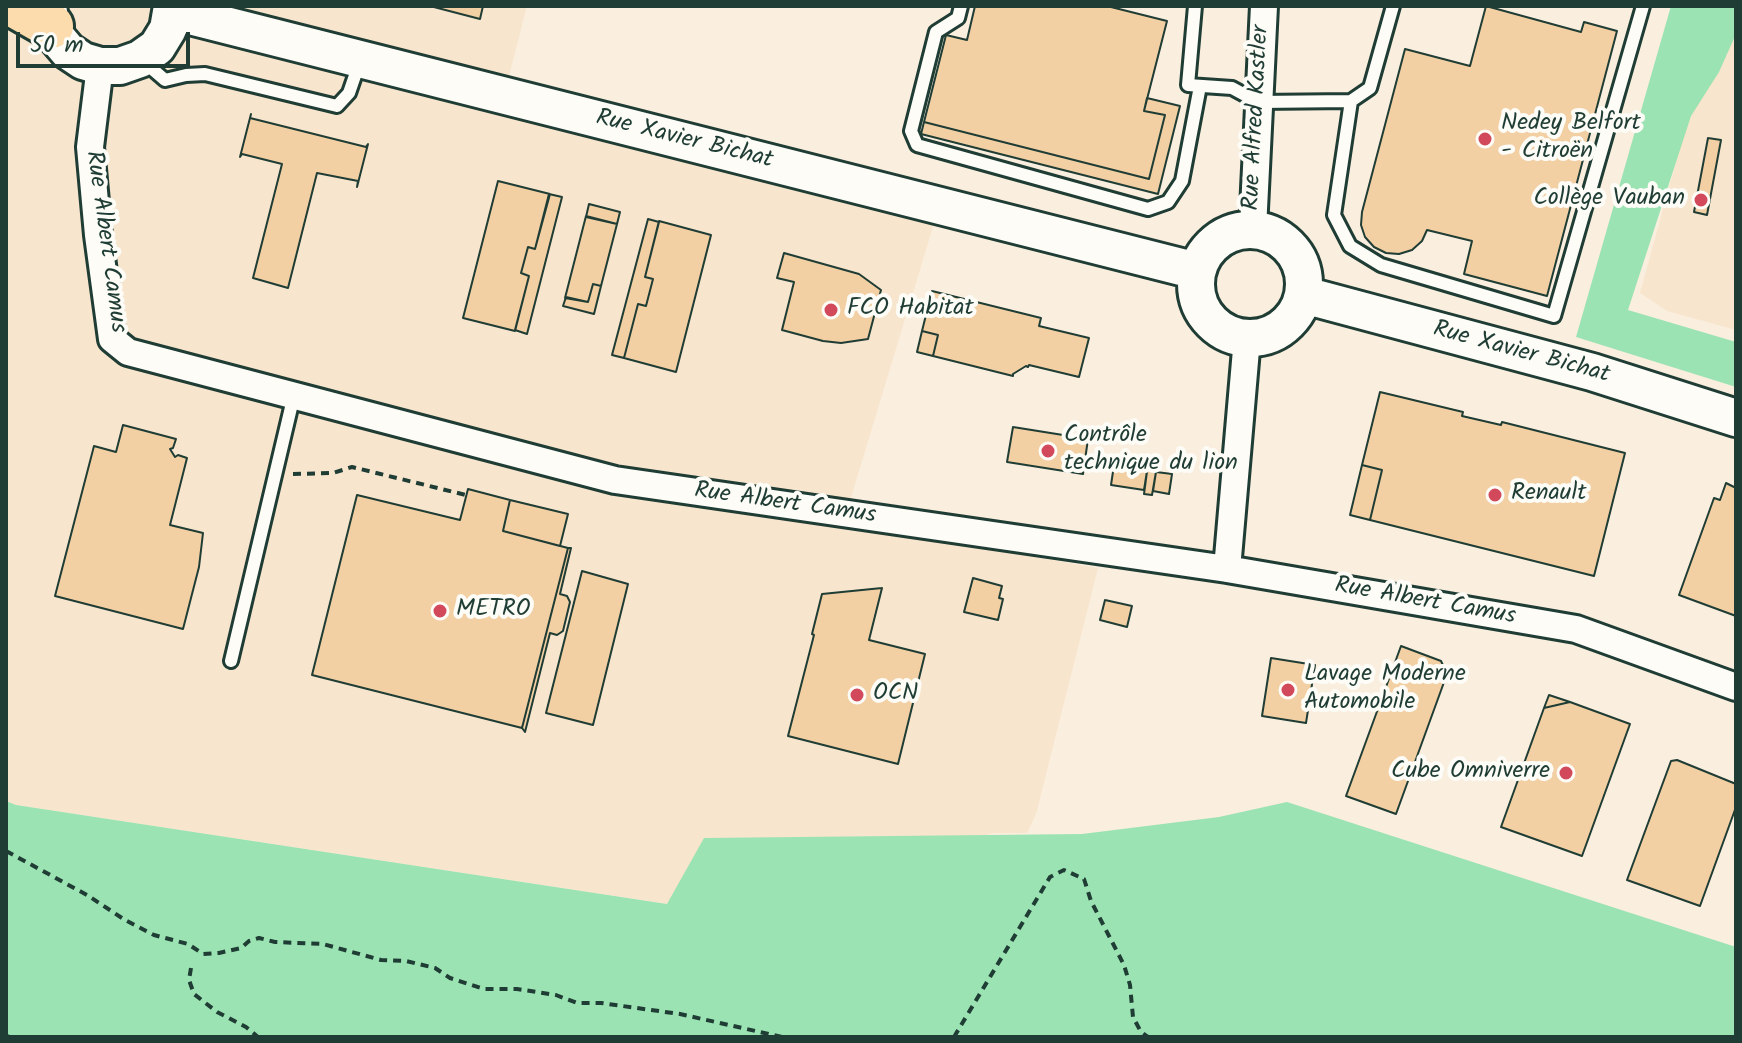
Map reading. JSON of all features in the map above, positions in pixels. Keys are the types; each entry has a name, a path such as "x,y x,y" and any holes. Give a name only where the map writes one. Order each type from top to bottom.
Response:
{"main road":[{"path":"38,13 68,51 83,61 100,66 120,66 140,59 157,47 168,29 173,7"},
{"name":"Rue Xavier Bichat","path":"173,7 186,15 1197,271"},
{"path":"1253,229 1271,233 1287,243 1299,258 1305,277 1304,295 1289,323 1277,332 1247,338 1228,334 1212,324 1201,308 1196,290 1197,271 1204,254 1217,240 1234,231 1253,229"},
{"name":"Rue Xavier Bichat","path":"1304,295 1592,372 1736,418"}],"street":[{"name":"Rue Alfred Kastler","path":"1253,229 1264,6"},
{"name":"Rue Albert Camus","path":"100,66 90,147 98,235 112,339 128,352 615,480 1227,569 1576,629 1736,687"},
{"path":"1227,569 1247,338"}],"lane":[{"path":"961,6 958,18 936,32 911,131 917,145 1148,209 1168,202 1182,181 1200,86"},
{"path":"1195,6 1188,85 1232,88 1258,102 1351,101 1370,88 1393,6"},
{"path":"1351,101 1334,215 1350,246 1381,265 1554,316 1643,6"},
{"path":"140,59 165,80 205,74 337,106 349,93 361,60"},
{"path":"231,661 294,395"}],"path":[{"path":"275,474 333,473 352,467 466,495"},
{"path":"6,851 87,895 125,920 154,935 188,944 203,954 241,948 259,938 275,942 323,944 381,960 406,961 435,968 450,978 484,989 517,989 556,995 577,1003 601,1003 680,1014 782,1037"},
{"path":"954,1037 1050,877 1064,870 1084,879 1091,901 1124,965 1130,985 1133,1017 1141,1032 1148,1037"},
{"path":"191,968 189,980 194,994 258,1037"}],"shaded area":[{"path":"6,6 527,6 509,76 945,187 843,524 1098,568 1036,814 1027,833 994,833 668,904 16,805 6,801"},
{"name":"Collège Vauban","path":"1736,6 1736,330 1667,311 1640,293 1691,107"}],"green space":[{"path":"1671,6 1736,6 1736,34 1719,72 1691,116 1628,310 1736,342 1736,387 1576,337"},
{"path":"6,801 16,805 667,904 704,838 1082,834 1219,817 1287,802 1736,947 1736,1037 6,1037"}],"building":[{"path":"430,6 483,6 480,19"},
{"path":"975,6 1107,6 1167,21 1144,111 1165,115 1149,179 924,122 946,35 967,40"},
{"name":"Nedey Belfort - Citroën","path":"1486,6 1581,32 1584,22 1617,31 1547,296 1464,274 1472,241 1427,230 1422,241 1412,250 1399,254 1386,253 1374,247 1365,237 1361,225 1405,49 1470,66"},
{"path":"1147,98 1180,106 1158,194 921,134 924,122 1149,179 1165,115 1144,111"},
{"path":"251,114 250,118 366,147 368,144 357,187 358,181 317,173 288,288 253,278 282,164 242,154 240,157"},
{"path":"1708,138 1721,140 1707,215 1694,212"},
{"path":"498,181 550,194 535,249 528,247 521,273 529,276 515,331 463,318"},
{"path":"549,194 562,197 527,334 515,330 529,276 521,273 528,247 535,249"},
{"path":"589,204 620,212 617,224 586,217"},
{"path":"586,216 617,224 601,286 593,284 588,302 565,298"},
{"path":"648,219 659,222 645,277 653,279 646,306 638,304 624,358 612,355"},
{"path":"659,221 711,235 676,372 624,358 638,304 646,306 653,279 645,277"},
{"name":"FCO Habitat","path":"784,253 859,274 881,290 868,339 841,343 782,330 794,282 777,278"},
{"path":"593,284 601,286 594,314 563,306 566,297 588,302"},
{"path":"932,291 1041,318 1039,326 1089,338 1079,377 1029,365 1013,376 933,356 938,335 922,331"},
{"path":"922,331 938,335 933,356 917,352"},
{"name":"Renault","path":"1380,392 1463,412 1462,416 1501,425 1502,422 1625,453 1594,576 1370,520 1382,470 1362,465"},
{"path":"123,425 176,439 170,449 175,457 187,458 170,525 203,533 199,567 183,629 55,596 94,446 116,452"},
{"name":"Contrôle technique du lion","path":"1013,427 1088,439 1083,474 1007,462"},
{"path":"1148,464 1157,466 1152,495 1144,494"},
{"path":"1114,465 1147,471 1144,490 1111,485"},
{"path":"1362,465 1382,470 1370,520 1350,515"},
{"path":"1156,472 1172,474 1169,494 1153,491"},
{"path":"1726,483 1736,488 1736,616 1679,595 1714,498 1720,500"},
{"name":"METRO","path":"468,489 510,500 503,531 568,548 522,728 312,675 357,495 460,520"},
{"path":"510,500 568,514 560,546 503,531"},
{"path":"568,548 571,548 560,594 567,596 570,602 563,631 557,635 550,633 525,732 522,728"},
{"path":"582,571 628,584 593,725 546,713"},
{"path":"973,578 1002,586 999,598 1003,599 998,620 964,612"},
{"name":"OCN","path":"882,588 869,640 925,654 898,764 788,736 822,594"},
{"path":"1105,600 1132,606 1127,627 1100,620"},
{"path":"1401,646 1441,661 1447,674 1396,814 1346,796"},
{"name":"Lavage Moderne Automobile","path":"1271,658 1315,665 1306,723 1262,716"},
{"path":"1549,695 1570,702 1544,708"},
{"name":"Cube Omniverre","path":"1570,702 1630,724 1582,856 1501,827 1544,708"},
{"path":"1677,760 1736,784 1736,807 1700,906 1627,880 1671,761"}],"place":[{"name":"Nedey Belfort - Citroën","path":"1485,139"},
{"name":"Collège Vauban","path":"1701,200"},
{"name":"FCO Habitat","path":"831,310"},
{"name":"Contrôle technique du lion","path":"1048,451"},
{"name":"Renault","path":"1495,495"},
{"name":"METRO","path":"440,611"},
{"name":"Lavage Moderne Automobile","path":"1288,690"},
{"name":"OCN","path":"857,695"},
{"name":"Cube Omniverre","path":"1566,773"}]}
